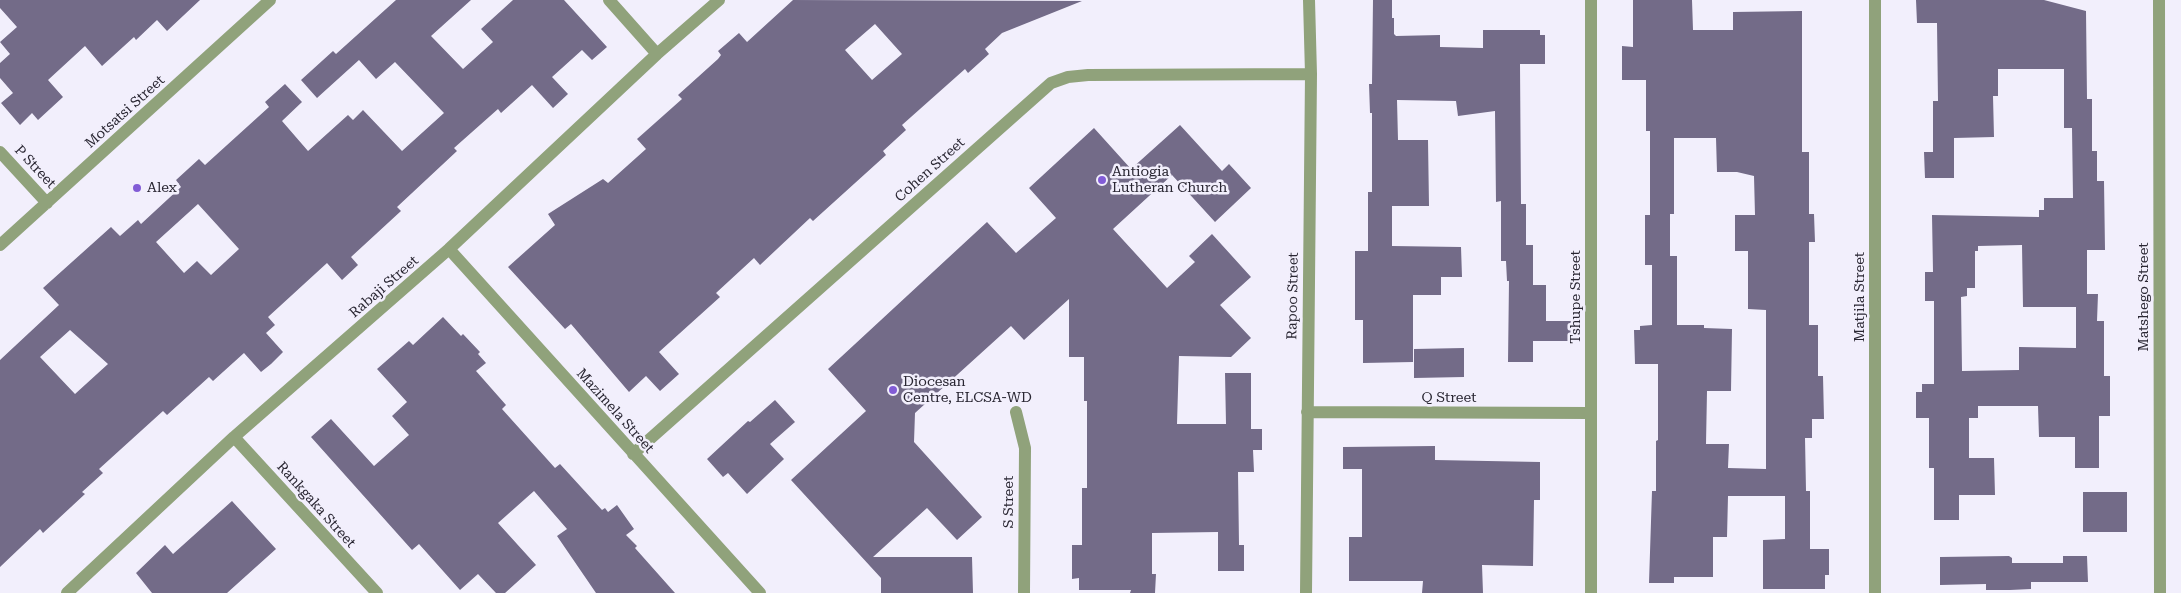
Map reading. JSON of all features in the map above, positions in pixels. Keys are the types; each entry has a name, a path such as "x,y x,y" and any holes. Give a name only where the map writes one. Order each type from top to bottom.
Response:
{"street":[{"name":"Motsatsi Street","path":"0,245 270,0"},
{"path":"609,0 657,54"},
{"name":"Rabaji Street","path":"66,593 234,437 449,249 657,54 719,0"},
{"name":"Rapoo Street","path":"1306,593 1306,412 1311,74 1308,0"},
{"name":"Tshupe Street","path":"1591,0 1591,593"},
{"name":"Matjila Street","path":"1875,0 1875,593"},
{"name":"Matshego Street","path":"2159,0 2160,593"},
{"name":"Cohen Street","path":"633,454 1051,83 1068,77 1088,75 1311,74"},
{"name":"P Street","path":"0,152 47,203"},
{"name":"Mazimela Street","path":"449,249 760,593"},
{"name":"S Street","path":"1016,412 1024,448 1024,593"},
{"name":"Q Street","path":"1306,412 1591,413"},
{"name":"Rankgaka Street","path":"234,437 376,593"}],"building":[{"path":"0,0 200,0 167,31 157,20 136,40 134,37 102,66 85,46 48,80 63,97 38,120 32,113 20,125 1,103 13,93 0,78 0,63 10,54 0,42 17,27 0,8"},
{"path":"396,0 471,0 431,36 463,69 493,42 481,29 513,0 564,0 607,47 592,60 582,50 552,77 568,94 553,108 532,85 501,113 498,109 454,148 457,151 397,207 401,211 351,257 358,265 342,280 327,263 268,317 275,325 266,333 283,352 271,364 261,372 244,353 213,381 209,377 167,415 163,411 99,469 103,473 82,492 85,494 43,533 40,529 0,567 0,360 59,305 43,288 111,227 120,236 138,220 141,224 181,187 176,180 199,159 205,165 269,107 265,102 285,84 302,102 282,121 308,151 348,115 353,120 363,110 402,151 444,113 395,62 376,79 359,60 317,98 301,80 333,51 336,54","holes":["198,204 239,249 211,275 197,261 184,273 156,242","70,330 108,364 75,394 40,357"]},
{"path":"793,0 1082,1 1002,33 985,49 989,54 968,73 965,69 902,125 906,130 883,151 886,155 813,221 810,218 760,265 754,258 716,293 720,297 659,352 679,374 660,391 646,376 629,392 571,324 565,329 508,267 555,225 548,214 603,179 608,183 646,149 637,139 682,99 678,95 718,59 721,55 718,51 739,33 747,42","holes":["875,24 902,54 872,80 845,50"]},
{"path":"1373,0 1392,0 1392,18 1394,18 1394,34 1396,36 1440,35 1440,47 1483,48 1483,30 1540,30 1540,35 1545,35 1545,64 1520,64 1521,204 1526,204 1526,245 1533,245 1533,285 1546,285 1546,321 1580,321 1580,341 1533,341 1533,362 1508,362 1509,281 1507,281 1506,261 1501,261 1501,201 1496,202 1495,111 1458,116 1456,101 1397,100 1398,140 1428,140 1429,206 1392,206 1392,246 1461,247 1462,277 1441,277 1441,295 1413,295 1413,362 1363,363 1363,320 1355,320 1355,251 1368,251 1368,192 1372,192 1372,113 1370,113 1369,84 1372,84"},
{"path":"1633,0 1692,0 1693,30 1733,30 1733,12 1802,11 1802,152 1809,152 1809,214 1814,214 1815,242 1809,242 1809,325 1818,325 1818,376 1823,376 1824,419 1812,419 1812,438 1805,438 1806,491 1810,491 1810,549 1829,549 1829,575 1825,575 1825,589 1763,589 1763,540 1785,539 1785,496 1728,496 1727,537 1713,537 1713,577 1674,577 1674,583 1649,583 1652,491 1656,491 1658,364 1635,364 1634,330 1640,330 1640,326 1652,325 1652,265 1645,265 1645,215 1650,215 1650,131 1646,131 1646,80 1622,80 1622,46 1633,47","holes":["1674,138 1716,138 1717,172 1737,172 1754,176 1755,215 1735,215 1735,251 1748,251 1748,309 1766,310 1766,469 1728,468 1729,444 1706,444 1707,391 1731,391 1732,329 1704,328 1704,325 1677,325 1677,256 1670,256 1670,214 1674,214"]},
{"path":"1916,0 2044,0 2086,11 2087,99 2092,99 2092,151 2097,151 2097,181 2104,181 2105,250 2087,250 2087,294 2098,294 2097,321 2104,321 2104,376 2110,376 2110,416 2099,416 2099,468 2075,468 2075,437 2039,437 2038,406 1978,406 1978,418 1969,418 1969,458 1994,458 1995,495 1959,495 1959,520 1934,520 1934,468 1929,468 1929,418 1916,418 1916,392 1922,392 1922,384 1934,384 1934,301 1925,301 1925,272 1933,272 1932,215 2039,217 2039,210 2044,210 2044,198 2073,198 2072,128 2064,128 2064,69 1998,69 1998,96 1993,96 1994,137 1954,138 1954,178 1925,178 1924,152 1933,152 1933,101 1938,101 1937,23 1917,23","holes":["2022,245 2023,307 2076,307 2076,348 2019,347 2019,370 1962,371 1961,297 1967,296 1967,288 1975,288 1975,251 1978,251 1978,246"]},
{"path":"1180,125 1222,171 1229,164 1251,188 1215,222 1172,175 1113,229 1167,288 1195,262 1189,256 1212,234 1251,277 1220,305 1251,338 1231,357 1179,356 1177,424 1226,424 1225,373 1251,373 1251,429 1262,429 1262,450 1253,450 1254,472 1238,472 1239,545 1244,545 1244,571 1218,571 1218,532 1152,533 1152,574 1156,574 1155,593 1130,593 1131,590 1079,590 1079,578 1072,579 1072,545 1082,545 1082,488 1087,488 1087,401 1084,401 1084,357 1069,357 1069,299 1024,340 1011,326 915,413 914,442 982,517 957,540 927,508 873,557 972,557 973,593 881,593 881,578 791,480 866,411 828,369 987,222 1016,253 1056,218 1029,188 1094,128 1131,169"},
{"path":"443,317 480,352 478,354 486,363 476,371 506,405 502,409 555,468 560,464 602,510 605,508 608,512 617,505 634,529 626,535 637,546 635,548 675,593 596,593 557,536 567,529 534,491 498,523 536,565 505,593 496,593 478,574 460,590 419,544 412,550 311,437 331,419 374,466 409,435 392,416 407,402 377,369 409,341 413,345"},
{"path":"1464,348 1464,377 1414,378 1414,349"},
{"path":"775,400 795,422 770,444 784,459 747,494 728,473 723,477 707,459 748,421 750,422"},
{"path":"1435,446 1435,460 1540,462 1540,500 1534,500 1533,566 1482,565 1483,593 1422,593 1423,581 1349,581 1349,537 1362,537 1362,469 1343,469 1343,447"},
{"path":"2083,492 2127,492 2127,532 2083,532"},
{"path":"232,501 276,549 227,593 152,593 136,573 165,545 173,554"},
{"path":"2009,556 2012,558 2012,563 2063,563 2063,556 2087,556 2088,582 2031,582 2031,589 2010,590 1986,590 1986,584 1940,585 1940,557"}],"place":[{"name":"Antiogia Lutheran Church","path":"1102,180"},
{"name":"Alex","path":"137,188"},
{"name":"Diocesan Centre, ELCSA-WD","path":"893,390"}]}
